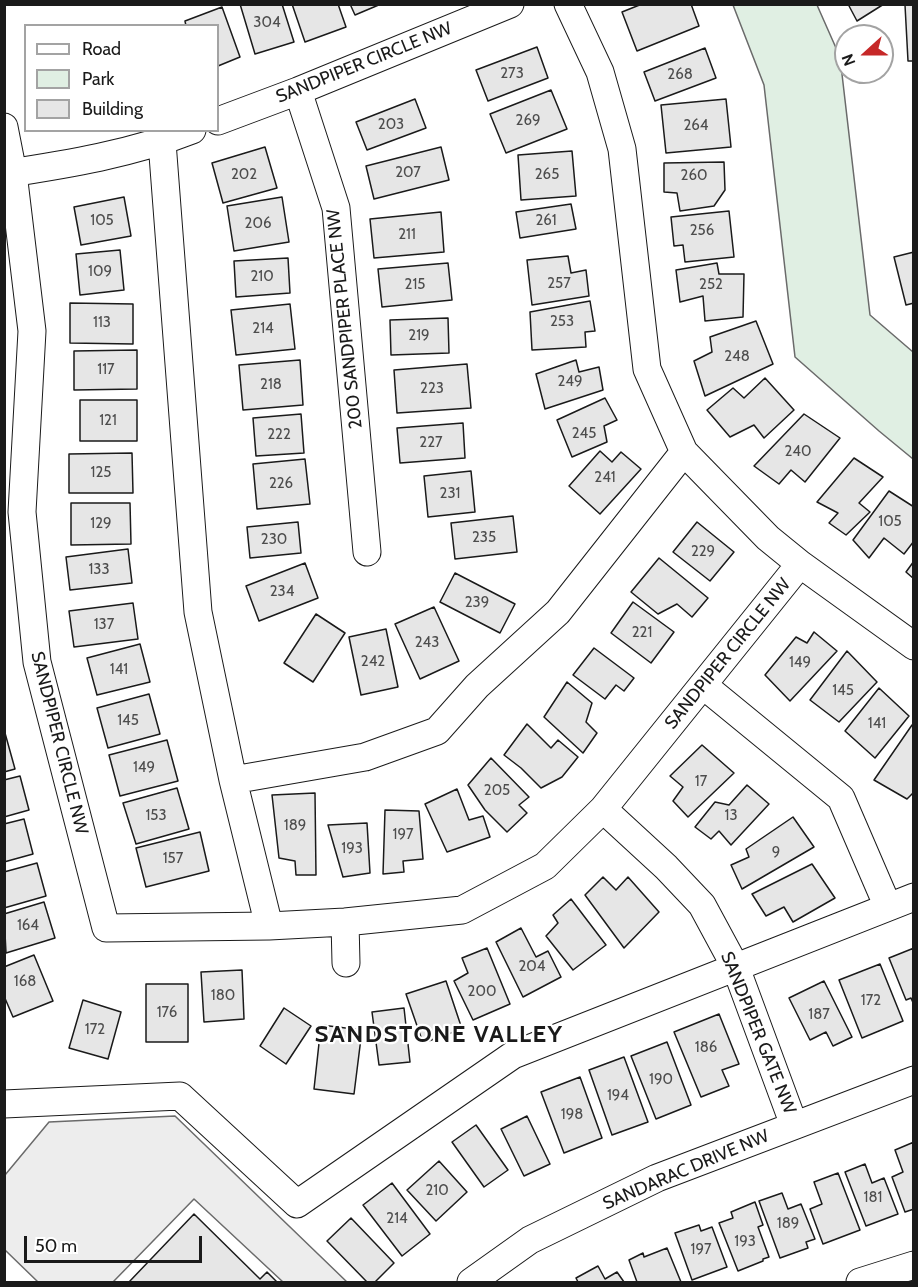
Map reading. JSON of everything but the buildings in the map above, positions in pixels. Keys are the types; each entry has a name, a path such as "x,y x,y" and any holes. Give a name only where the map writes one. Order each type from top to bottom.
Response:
{"street":[{"name":"SANDPIPER CIRCLE NW","path":"219,121 298,91 510,4"},
{"name":"SANDPIPER CIRCLE NW","path":"9,173 32,331 21,512 37,662 106,928 268,926 345,922 462,910 545,866 603,809 800,564 768,538 684,452 647,369 622,149 600,72 568,4"},
{"name":"200 SANDPIPER PLACE NW","path":"298,91 336,208 367,552"},
{"path":"4,127 9,173 90,160 162,142 187,132"},
{"path":"162,142 198,612 232,780 268,926"},
{"path":"232,780 365,757 437,731 477,686 558,612 684,452"},
{"path":"800,564 914,646"},
{"path":"703,685 841,798 888,907"},
{"name":"SANDPIPER GATE NW","path":"603,809 666,867 702,905 736,968 794,1125"},
{"path":"4,1104 180,1096 297,1204 513,1055 914,897"},
{"path":"345,922 346,963"},
{"name":"SANDARAC DRIVE NW","path":"471,1282 530,1239 657,1178 914,1080"},
{"path":"860,1282 914,1265"}],"green space":[{"path":"733,5 817,5 834,43 834,84 843,84 870,315 913,352 913,459 795,357 764,85"}],"shaded area":[{"path":"175,1116 347,1282 283,1282 194,1199 113,1282 38,1282 5,1250 5,1175 49,1122"}],"district":[{"name":"SANDSTONE VALLEY","path":"439,1035"}]}
